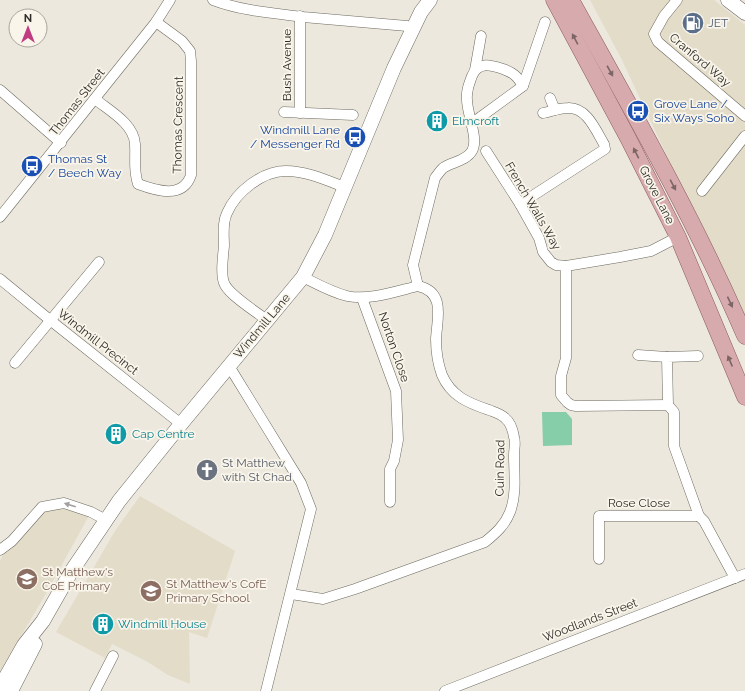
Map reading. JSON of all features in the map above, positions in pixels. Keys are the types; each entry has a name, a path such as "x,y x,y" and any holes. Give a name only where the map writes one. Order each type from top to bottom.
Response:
{"main road":[{"name":"Windmill Lane","path":"7,689 37,640 43,621 71,572 119,501 303,277 326,236 344,187 391,75 412,29 429,0"},
{"name":"Grove Lane","path":"554,0 628,138 678,238 745,397"},
{"name":"Grove Lane","path":"571,0 686,210 745,336"}],"street":[{"name":"Thomas Street","path":"0,217 156,22 170,0"},
{"path":"213,0 226,5 259,12 407,26 412,29"},
{"name":"Cranford Way","path":"677,0 664,16 654,34 658,42 745,116"},
{"name":"Bush Avenue","path":"300,16 300,113"},
{"name":"Thomas Crescent","path":"95,99 126,124 133,134 135,143 134,174 138,184 156,191 177,190 189,183 191,175 190,51 182,41 156,22"},
{"path":"471,124 523,86 545,22"},
{"name":"French Walls Way","path":"481,36 475,70 467,89 467,101 471,124 480,146 520,204 539,238 543,252 551,262 556,265 566,266"},
{"path":"475,70 484,65 511,72 517,76 523,86"},
{"path":"0,90 61,142"},
{"path":"550,98 555,110"},
{"path":"520,204 605,149 604,144 588,117 580,110 567,108 543,113"},
{"name":"Bush Avenue","path":"284,112 353,115"},
{"path":"702,192 745,136"},
{"path":"303,277 329,290 347,296 362,298 418,286 413,265 435,178 444,168 460,161 480,146"},
{"path":"267,320 230,292 223,281 224,223 227,213 237,197 250,184 264,176 286,171 320,178 344,187"},
{"path":"668,404 572,406 563,399 561,395 561,376 566,358 566,266 620,258 651,251 678,238"},
{"path":"15,364 99,262"},
{"name":"Windmill Precinct","path":"0,279 181,424"},
{"name":"Cuin Road","path":"291,594 323,600 485,542 500,530 510,511 514,494 514,437 509,423 505,417 498,413 459,398 448,384 439,363 436,339 439,312 436,298 424,287 418,286"},
{"name":"Norton Close","path":"362,298 396,391 398,440 394,461 390,469 390,502"},
{"path":"638,355 667,357 698,356"},
{"path":"667,357 668,404 674,412 674,446 699,516 704,521 735,578"},
{"path":"229,366 301,483 311,509 266,691"},
{"path":"0,550 12,541 42,507 64,503 91,512 106,520"},
{"name":"Rose Close","path":"599,560 599,516 699,516"},
{"name":"Woodlands Street","path":"445,691 745,574"},
{"path":"94,691 113,656"}],"shaded area":[{"path":"590,0 714,0 745,25 745,322 621,58"},
{"name":"St Matthew's CofE Primary School","path":"140,496 235,551 207,638 189,632 190,684 168,675 146,661 112,644 105,658 56,632 115,531"},
{"name":"St Matthew's CoE Primary","path":"62,506 91,512 44,597 0,671 0,561 5,551 44,509"}],"green space":[{"path":"542,412 566,412 572,419 572,445 543,446"}],"place":[{"name":"JET","path":"693,23"},
{"name":"Grove Lane / Six Ways Soho","path":"638,111"},
{"name":"Elmcroft","path":"437,121"},
{"name":"Windmill Lane / Messenger Rd","path":"355,137"},
{"name":"Thomas St / Beech Way","path":"32,166"},
{"name":"Cap Centre","path":"116,434"},
{"name":"St Matthew with St Chad","path":"207,470"},
{"name":"St Matthew's CoE Primary","path":"27,579"},
{"name":"St Matthew's CofE Primary School","path":"151,591"},
{"name":"Windmill House","path":"103,624"}]}
